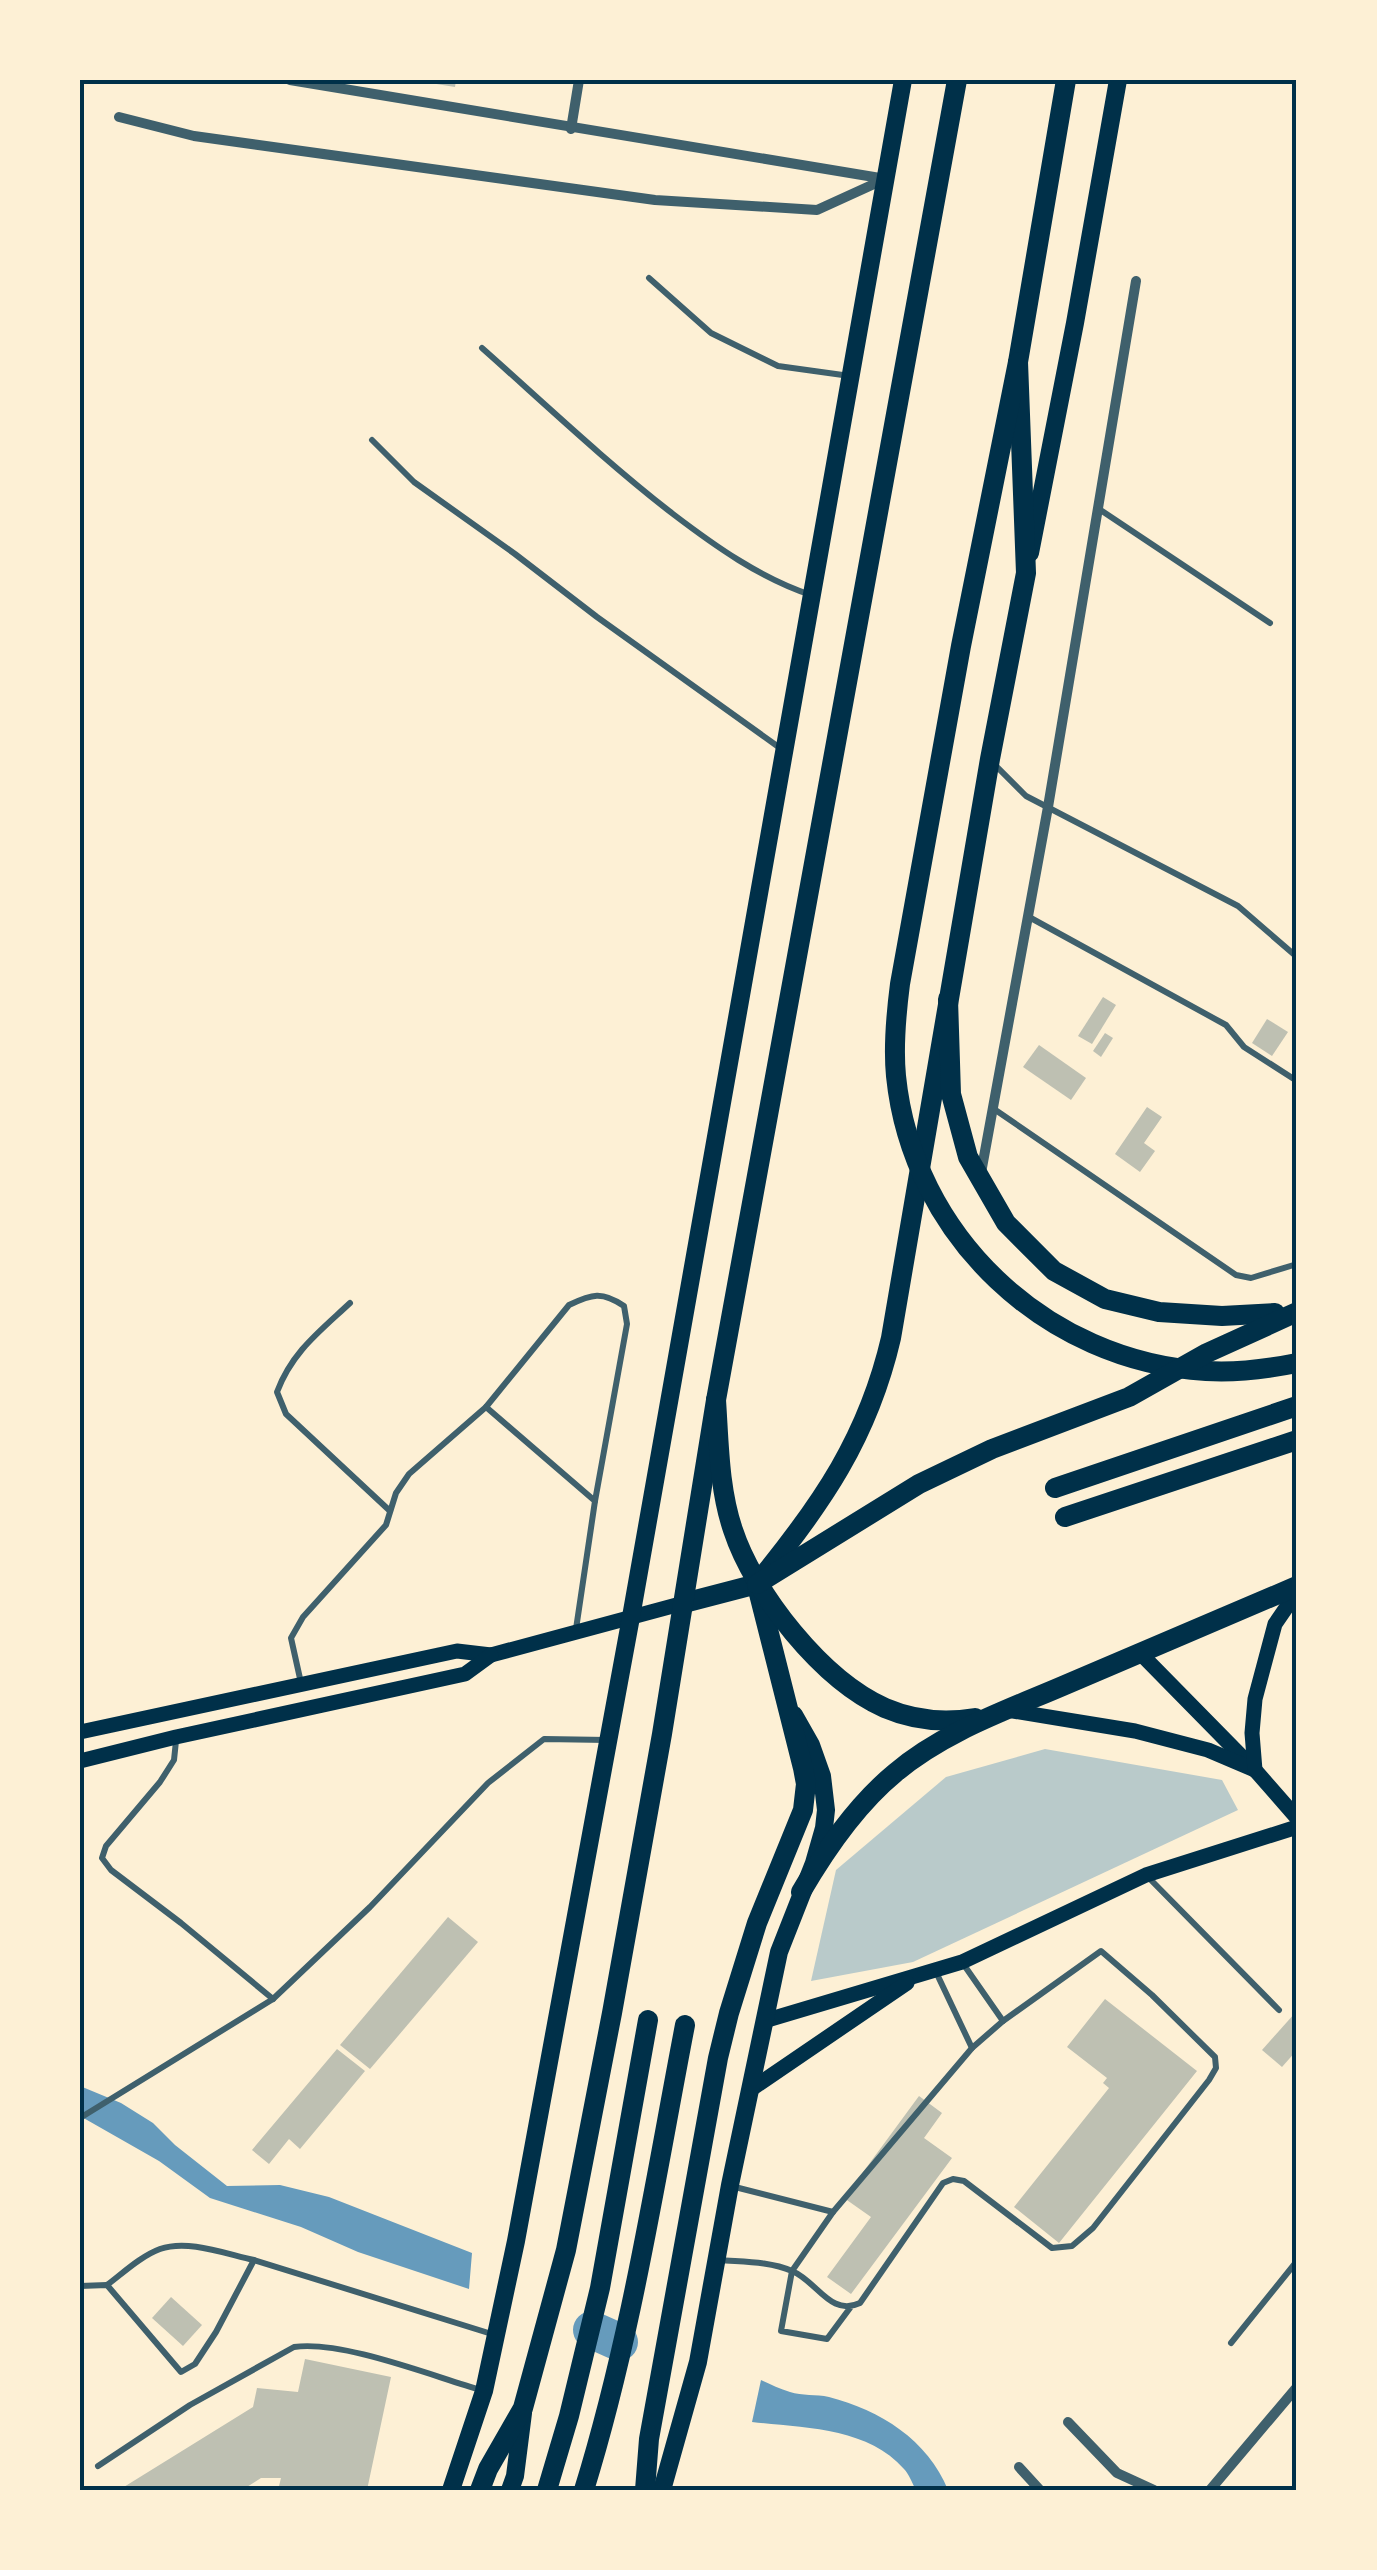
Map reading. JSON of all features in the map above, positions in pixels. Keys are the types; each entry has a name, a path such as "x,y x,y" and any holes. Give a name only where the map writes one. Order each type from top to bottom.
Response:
{"highway":[{"path":"480,2490 488,2468 523,2408 566,2250 612,2012 716,1400 958,80"},
{"path":"1066,80 1018,362 961,646 900,984 894,1044 896,1075 907,1135 930,1192 962,1243 1004,1288 1055,1326 1113,1352 1175,1368 1238,1371 1297,1363"},
{"path":"757,1584 802,1527 848,1457 864,1426 884,1368 1026,573 1018,362"},
{"path":"948,999 951,1094 968,1156 1006,1222 1054,1271 1105,1299 1159,1312 1254,1316 1297,1311"},
{"path":"684,1603 757,1584 930,1478 1004,1444 1129,1397 1207,1353 1297,1311"},
{"path":"716,1400 724,1500 741,1552 757,1584 785,1622 828,1668 884,1707 919,1718 941,1721 985,1717 1006,1710"},
{"path":"1054,1488 1297,1406"},
{"path":"1065,1517 1297,1440"},
{"path":"646,2490 650,2438 722,2043 757,1923 806,1799 803,1768 757,1584"},
{"path":"801,1892 845,1826 894,1774 923,1752 1006,1710 1297,1589"},
{"path":"548,2490 600,2288 648,2020"},
{"path":"584,2490 605,2421 634,2295 685,2025"}],"main road":[{"path":"451,2490 484,2391 516,2241 904,80"},
{"path":"1026,573 1118,80"},
{"path":"1255,1770 1255,1699 1275,1624 1297,1589"},
{"path":"80,1732 457,1652 491,1655 684,1603"},
{"path":"1140,1653 1297,1818"},
{"path":"80,1760 465,1674 491,1655"},
{"path":"662,2490 698,2362 779,1952 821,1842 826,1810 818,1761 787,1702"},
{"path":"1006,1710 1134,1730 1208,1750 1255,1770"},
{"path":"764,2021 962,1962 1146,1875 1297,1827"},
{"path":"750,2090 926,1972"},
{"path":"510,2490 523,2408"}],"street":[{"path":"290,80 886,179"},
{"path":"571,128 579,80"},
{"path":"119,117 194,136 655,200 818,210 886,179"},
{"path":"980,1178 1048,807 1136,281"},
{"path":"1210,2490 1297,2388"},
{"path":"1068,2422 1117,2473 1154,2490"},
{"path":"1018,2467 1040,2490"}],"lane":[{"path":"650,278 711,333 778,366 851,376"},
{"path":"482,348 629,480 722,552 792,589 812,595"},
{"path":"372,440 414,482 784,752"},
{"path":"1098,508 1270,624"},
{"path":"990,759 1026,796 1238,906 1297,957"},
{"path":"1028,917 1226,1026 1244,1047 1297,1081"},
{"path":"994,1109 1236,1275 1251,1278 1297,1264"},
{"path":"301,1684 292,1638 303,1617 386,1525 396,1493 409,1474 486,1407 570,1305 587,1297 609,1296 624,1306 627,1324 575,1632"},
{"path":"350,1303 300,1350 277,1392 286,1414 390,1512"},
{"path":"486,1407 595,1501"},
{"path":"176,1736 174,1760 106,1846 102,1858 111,1870 272,1999"},
{"path":"80,2118 272,1999 370,1906 488,1783 544,1739 608,1740"},
{"path":"1146,1875 1279,2010"},
{"path":"1101,1952 1206,2047 1215,2057 1216,2068 1140,2169 1072,2246 1052,2248 964,2181 950,2180 943,2184 860,2303 850,2308 827,2339 781,2331 792,2271 833,2212 972,2048 1003,2021 1101,1952"},
{"path":"962,1962 1003,2021"},
{"path":"926,1972 972,2048"},
{"path":"730,2185 833,2212"},
{"path":"80,2286 107,2284 160,2250 200,2248 254,2260 496,2335"},
{"path":"107,2284 181,2372 196,2364 254,2260"},
{"path":"718,2260 768,2264 792,2271 810,2281 829,2302 850,2308"},
{"path":"1230,2343 1297,2261"},
{"path":"98,2466 190,2405 294,2347 307,2345 354,2353 484,2391"}],"shaded area":[{"path":"1045,1749 1222,1780 1238,1810 913,1962 811,1981 836,1870 946,1777"}],"water":[{"path":"80,2086 121,2103 153,2123 227,2186 280,2185 329,2197 472,2253 469,2289 210,2198 159,2161 80,2116"},
{"path":"761,2380 795,2393 848,2403 884,2419 928,2456 948,2490 916,2490 906,2471 889,2455 853,2437 813,2428 752,2422"}],"building":[{"path":"424,80 456,80 455,87"},
{"path":"1103,997 1116,1005 1092,1044 1078,1036"},
{"path":"1267,1019 1288,1032 1272,1056 1252,1043"},
{"path":"1105,1033 1113,1038 1101,1057 1093,1051"},
{"path":"1039,1045 1086,1078 1071,1100 1023,1067"},
{"path":"1147,1107 1162,1117 1144,1143 1155,1151 1140,1172 1115,1154"},
{"path":"448,1917 478,1942 370,2069 340,2045"},
{"path":"1105,1999 1197,2071 1059,2243 1014,2207 1109,2088 1103,2083 1107,2078 1067,2047"},
{"path":"1295,2013 1297,2050 1282,2067 1262,2050"},
{"path":"337,2049 365,2071 300,2149 289,2139 269,2164 252,2150"},
{"path":"919,2096 942,2113 924,2138 952,2158 851,2294 827,2277 871,2217 844,2198"},
{"path":"171,2297 202,2325 183,2346 152,2318"},
{"path":"305,2359 391,2377 367,2490 278,2490 281,2478 261,2478 242,2490 119,2490 253,2407 257,2388 298,2392"}],"waterway":[{"path":"592,2330 619,2342"}]}
